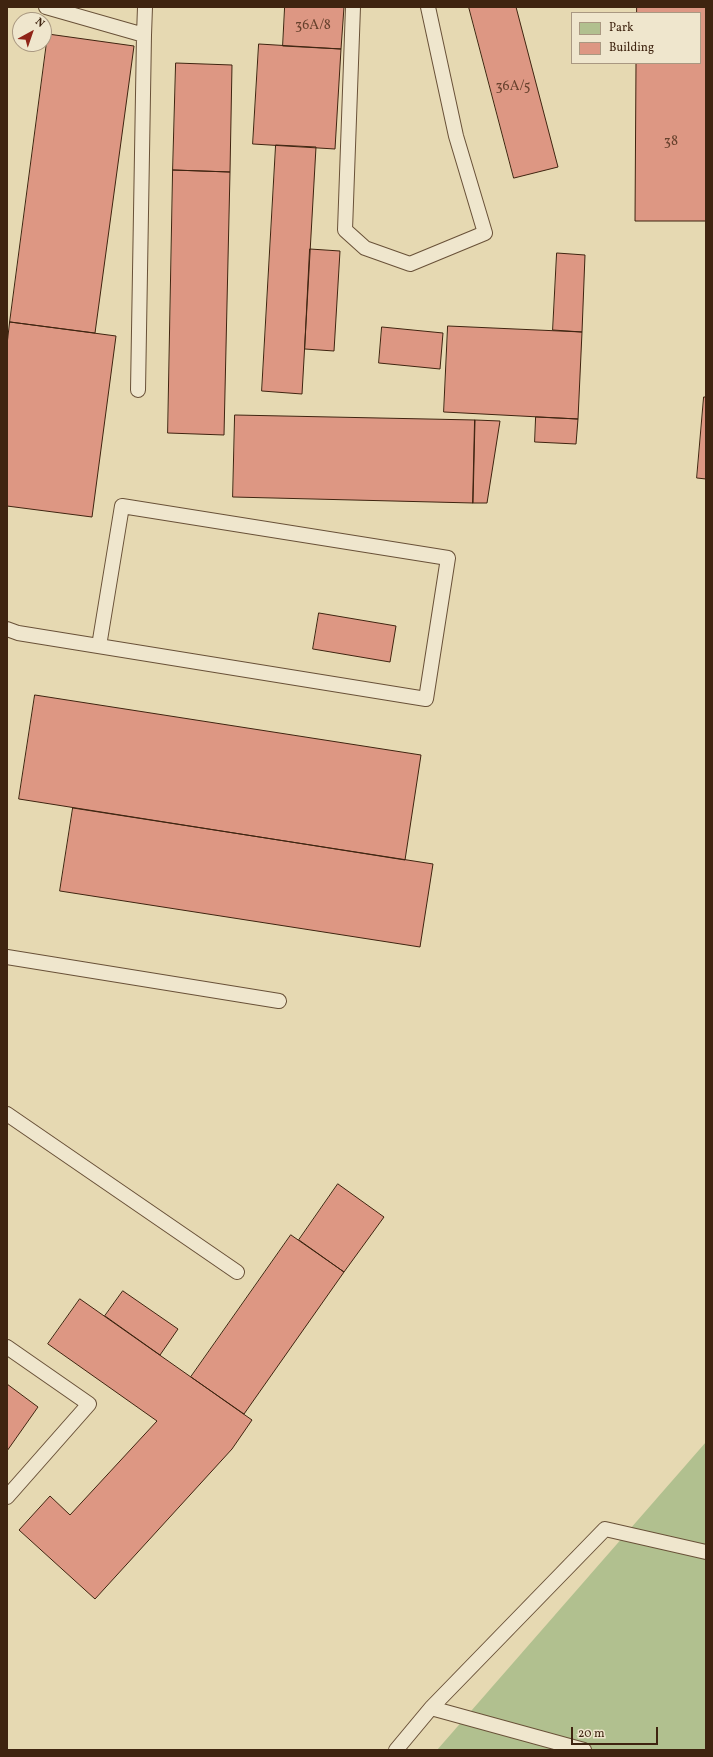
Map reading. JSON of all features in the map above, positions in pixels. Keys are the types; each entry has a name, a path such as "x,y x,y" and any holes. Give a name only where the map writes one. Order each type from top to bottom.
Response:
{"lane":[{"path":"46,7 144,35"},
{"path":"138,390 145,7"},
{"path":"353,7 345,230 365,248 410,264 485,233 456,136 428,7"},
{"path":"7,629 18,633 426,699 448,558 122,506 99,646"},
{"path":"7,957 279,1001"},
{"path":"7,1114 237,1272"},
{"path":"7,1347 88,1404 8,1494"},
{"path":"396,1750 431,1708 605,1529 706,1552"},
{"path":"431,1708 584,1750"}],"green space":[{"path":"706,1442 706,1750 437,1750"}],"building":[{"path":"285,7 344,7 341,49 283,46"},
{"path":"469,7 516,7 558,167 514,178"},
{"path":"637,7 706,7 706,221 635,221 636,64 701,64 701,12 637,12"},
{"path":"52,35 134,46 95,333 10,322 46,52 52,52"},
{"path":"259,44 341,49 335,149 253,144"},
{"path":"176,63 232,65 230,172 173,170"},
{"path":"276,145 316,147 302,394 262,391"},
{"path":"173,170 230,172 224,435 168,433"},
{"path":"310,249 340,251 334,351 305,349"},
{"path":"557,253 585,255 582,332 553,330"},
{"path":"10,322 116,336 92,517 7,506 7,345"},
{"path":"448,326 582,332 578,419 444,412"},
{"path":"382,327 443,333 440,369 379,363"},
{"path":"704,397 706,397 706,479 697,478"},
{"path":"235,415 475,420 473,503 233,497"},
{"path":"536,417 578,419 576,444 535,442"},
{"path":"475,420 500,421 487,503 473,503"},
{"path":"319,613 396,626 390,662 313,649"},
{"path":"35,695 421,755 405,860 19,799"},
{"path":"73,808 433,864 420,947 60,891"},
{"path":"338,1184 384,1217 344,1272 299,1240"},
{"path":"291,1235 344,1272 244,1414 191,1377"},
{"path":"123,1291 178,1329 160,1355 105,1316"},
{"path":"80,1299 252,1420 232,1449 95,1599 19,1530 50,1496 70,1515 157,1421 48,1344"},
{"path":"7,1384 38,1407 7,1451"}]}
